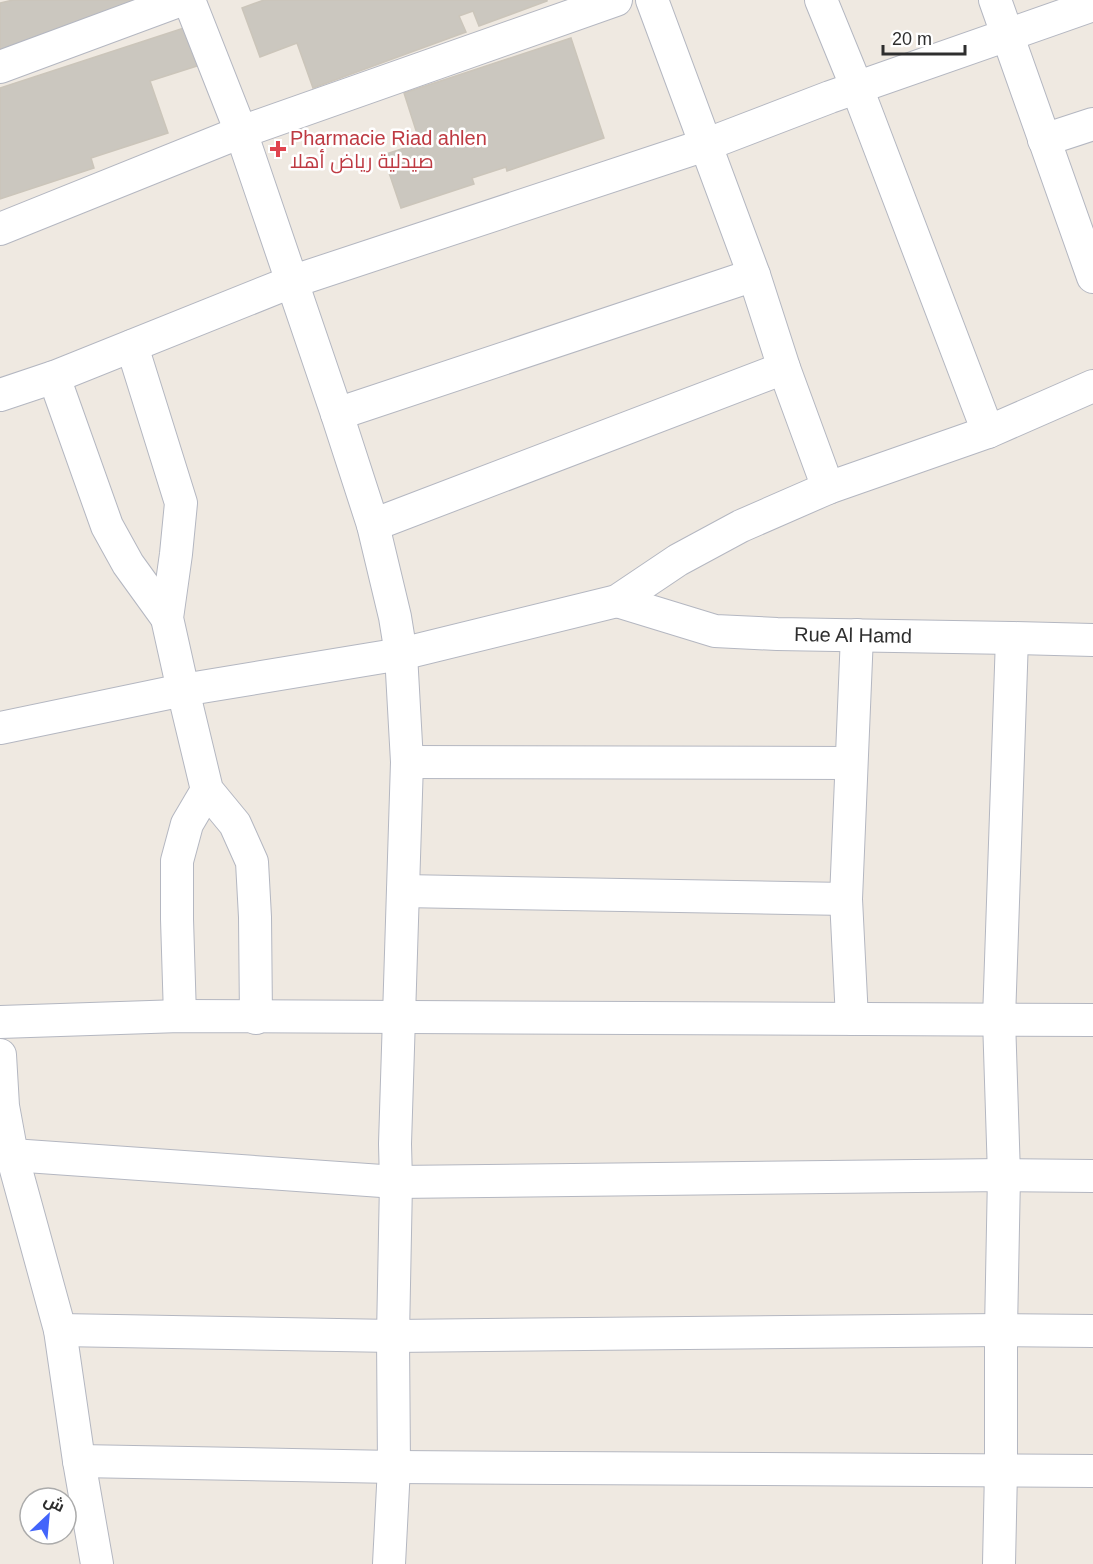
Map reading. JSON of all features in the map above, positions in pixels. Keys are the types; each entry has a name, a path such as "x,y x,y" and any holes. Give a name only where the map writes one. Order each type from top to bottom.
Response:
{"street":[{"path":"0,67 181,0"},
{"path":"189,0 241,132 373,525 395,617 401,654 406,762 395,1144 394,1467 389,1564"},
{"path":"0,229 241,132 616,0"},
{"path":"652,0 754,276 784,368 828,488"},
{"path":"821,0 857,88 988,432"},
{"path":"995,0 1091,266"},
{"path":"0,395 54,377 291,282 705,145 1093,4"},
{"path":"1044,140 1093,124"},
{"path":"337,414 754,276"},
{"path":"132,346 181,503 167,618 183,690 207,790 235,824 252,862 256,1018"},
{"path":"373,525 784,368"},
{"path":"54,377 107,526 128,564 167,618"},
{"path":"0,728 183,690 401,654 617,600 678,560 741,526 828,488 988,432 1093,386"},
{"name":"Rue Al Hamd","path":"617,600 715,631 1093,640"},
{"path":"852,1019 846,899 857,635"},
{"path":"999,1564 1004,1175 999,1019 1012,638"},
{"path":"406,762 851,763"},
{"path":"180,1016 177,861 187,824 207,790"},
{"path":"403,891 846,899"},
{"path":"0,1022 180,1016 1093,1020"},
{"path":"0,1054 6,1155 60,1330 97,1564"},
{"path":"6,1155 396,1182 1093,1176"},
{"path":"60,1330 393,1336 1093,1331"},
{"path":"79,1461 394,1467 1093,1471"}],"building":[{"path":"13,0 142,0 0,55 0,3"},
{"path":"264,0 547,1 479,26 473,11 459,16 466,32 313,88 297,43 260,57 242,8"},
{"path":"184,28 197,66 150,81 168,133 91,158 94,168 0,199 0,88"},
{"path":"571,38 604,138 507,171 506,167 472,178 474,184 401,208 383,155 420,143 404,93"}],"place":[{"name":"Pharmacie Riad ahlen صيدلية رياض أهلا","path":"278,149"}]}
